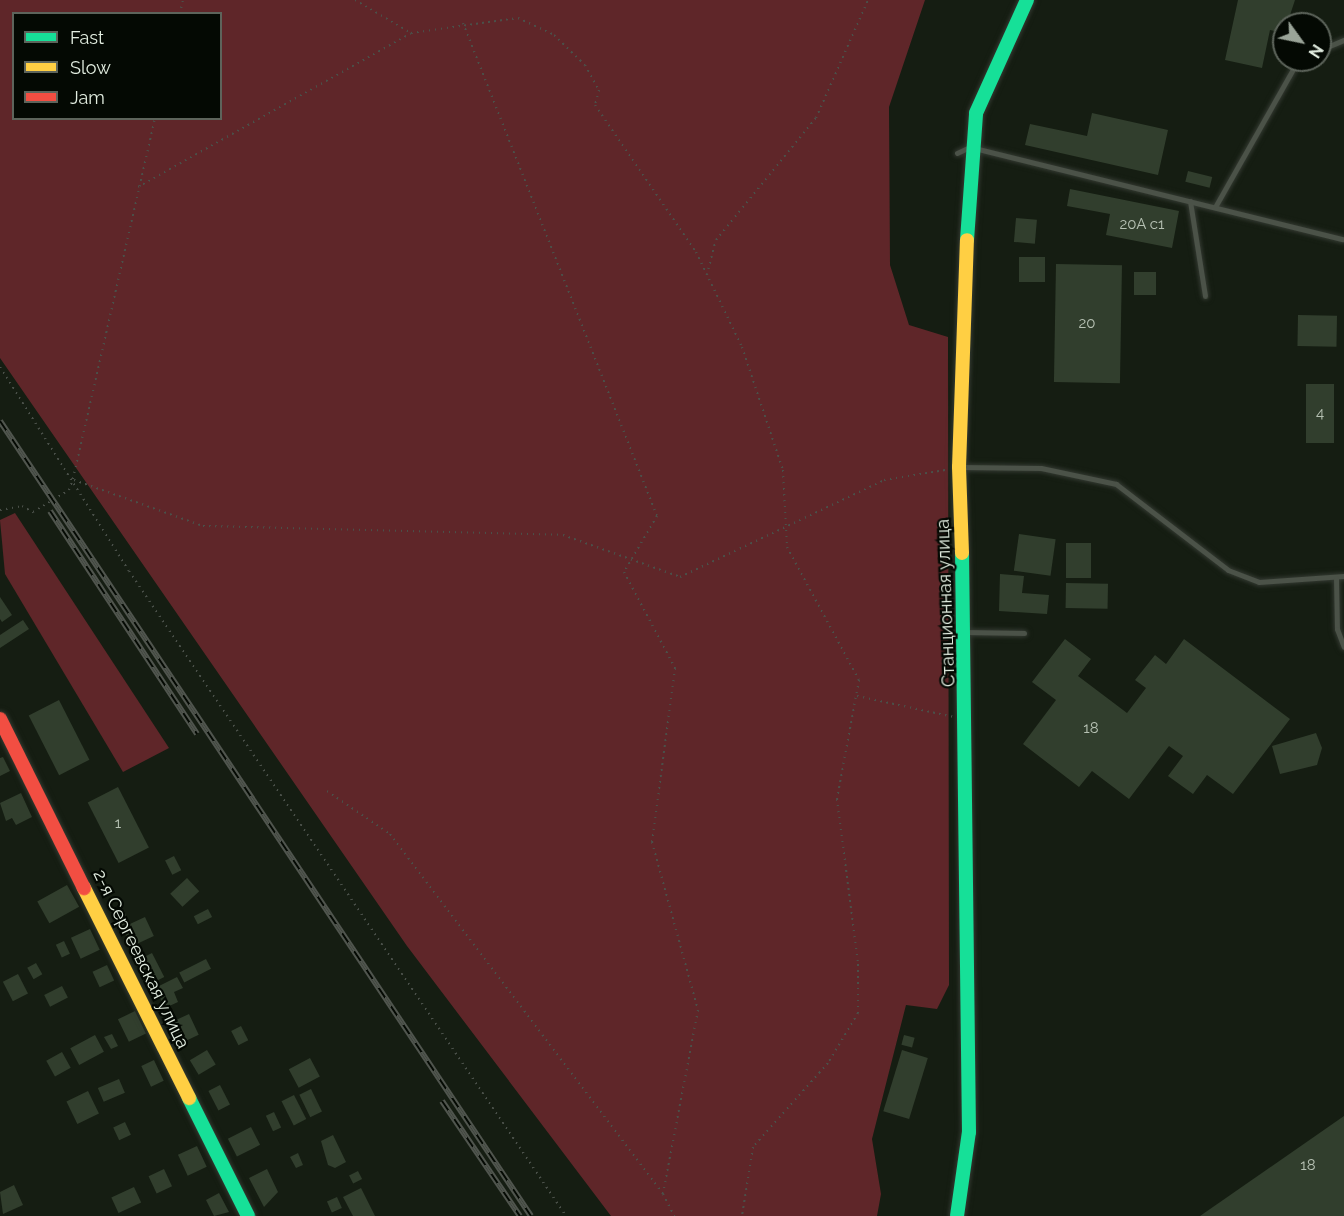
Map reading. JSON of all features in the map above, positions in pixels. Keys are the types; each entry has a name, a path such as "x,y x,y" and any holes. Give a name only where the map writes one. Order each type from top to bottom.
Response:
{"street":[{"name":"Станционная улица","path":"957,1216 969,1132 964,956 968,720 959,467 970,147 976,113 1027,0"},
{"name":"2-я Сергеевская улица","path":"0,719 248,1216"}],"lane":[{"path":"1215,207 1291,72"},
{"path":"957,153 970,147 1343,239"},
{"path":"1190,201 1205,296"},
{"path":"959,467 1082,474 1143,500 1228,570 1259,582 1344,576"},
{"path":"1336,578 1337,629 1344,647"},
{"path":"964,632 1024,633"}],"path":[{"path":"355,0 411,33"},
{"path":"707,275 716,240 816,118 868,0"},
{"path":"138,187 411,33 463,23 518,18 554,35 585,65 599,90 595,105 707,275 742,347 783,470 787,547 858,680 837,799 858,964 858,1013 828,1063 753,1147 742,1216"},
{"path":"463,23 657,516 624,572 675,668 652,842 698,1010 663,1194"},
{"path":"0,510 22,506 33,512 69,490 155,120"},
{"path":"0,367 73,479 129,571 566,1216"},
{"path":"73,479 203,526 563,536 680,578 884,480 959,467"},
{"path":"856,696 968,720"},
{"path":"327,791 390,834 663,1194 674,1216"}],"shaded area":[{"path":"0,0 925,0 889,107 890,265 909,325 948,337 949,985 937,1009 906,1005 872,1139 881,1194 877,1216 611,1216 407,946 0,358"},
{"path":"15,513 169,748 123,772 5,574 0,520"}],"building":[{"path":"1238,0 1295,0 1291,12 1272,12 1272,30 1270,30 1262,68 1225,60"},
{"path":"1092,113 1168,130 1158,175 1025,145 1030,124 1087,136"},
{"path":"1188,171 1212,177 1210,188 1185,182"},
{"path":"1070,189 1179,211 1172,248 1106,235 1110,214 1067,206"},
{"path":"1016,218 1037,220 1035,244 1014,242"},
{"path":"1019,257 1045,257 1045,282 1019,282"},
{"path":"1056,264 1122,265 1120,383 1054,382"},
{"path":"1134,272 1156,272 1156,295 1134,295"},
{"path":"1298,315 1337,316 1336,347 1297,346"},
{"path":"1306,384 1334,384 1334,443 1306,443"},
{"path":"1019,534 1056,539 1050,576 1014,571"},
{"path":"1066,543 1091,543 1091,578 1066,578"},
{"path":"1000,574 1024,576 1022,593 1049,595 1047,614 999,611"},
{"path":"1066,583 1108,584 1108,609 1066,608"},
{"path":"0,597 12,615 2,622 0,619"},
{"path":"23,620 29,629 0,648 0,635"},
{"path":"1065,639 1091,659 1078,676 1127,713 1146,688 1135,680 1155,655 1166,664 1184,639 1290,719 1233,794 1207,775 1193,794 1168,776 1183,756 1169,746 1129,799 1092,771 1079,787 1023,744 1056,700 1032,682"},
{"path":"59,700 89,760 59,775 29,715"},
{"path":"1316,733 1322,748 1317,765 1280,774 1272,746"},
{"path":"3,757 10,771 0,776 0,758"},
{"path":"118,787 149,848 119,863 88,802"},
{"path":"21,793 32,817 16,825 12,818 6,821 0,803"},
{"path":"174,856 181,870 172,875 165,861"},
{"path":"187,878 199,891 182,907 170,894"},
{"path":"67,885 79,907 49,923 37,901"},
{"path":"208,909 212,917 198,924 194,916"},
{"path":"124,910 129,923 120,927 115,914"},
{"path":"145,917 154,936 131,947 122,928"},
{"path":"90,929 100,950 81,959 71,938"},
{"path":"64,941 70,954 62,957 56,945"},
{"path":"152,953 164,977 151,984 139,960"},
{"path":"206,959 211,969 184,982 179,973"},
{"path":"36,963 42,974 34,979 27,968"},
{"path":"107,965 114,980 100,987 92,972"},
{"path":"18,974 28,994 13,1001 3,982"},
{"path":"177,977 183,988 174,992 178,1002 165,1008 155,988"},
{"path":"62,986 68,998 50,1007 44,995"},
{"path":"135,1011 146,1033 129,1042 118,1019"},
{"path":"189,1014 199,1035 180,1044 170,1023"},
{"path":"241,1026 248,1040 238,1045 231,1031"},
{"path":"112,1034 118,1046 111,1049 104,1037"},
{"path":"95,1035 104,1052 79,1065 70,1048"},
{"path":"904,1035 915,1038 912,1048 901,1045"},
{"path":"207,1050 216,1065 199,1075 190,1060"},
{"path":"902,1050 928,1058 909,1119 883,1111"},
{"path":"62,1052 71,1068 55,1076 46,1061"},
{"path":"310,1058 320,1077 299,1088 289,1069"},
{"path":"154,1060 164,1081 151,1087 141,1066"},
{"path":"119,1079 125,1093 104,1102 98,1088"},
{"path":"220,1085 230,1105 218,1111 208,1091"},
{"path":"311,1089 322,1111 310,1117 299,1095"},
{"path":"88,1091 99,1113 77,1124 66,1102"},
{"path":"294,1095 306,1119 294,1125 282,1101"},
{"path":"274,1112 281,1127 273,1131 266,1116"},
{"path":"1344,1116 1344,1216 1200,1216"},
{"path":"125,1122 131,1135 119,1140 113,1127"},
{"path":"251,1127 260,1145 237,1157 228,1139"},
{"path":"333,1135 346,1162 335,1168 328,1165 321,1141"},
{"path":"197,1146 207,1167 188,1176 178,1155"},
{"path":"298,1153 303,1165 296,1168 290,1157"},
{"path":"164,1169 172,1186 157,1193 149,1176"},
{"path":"267,1169 278,1192 264,1207 249,1178"},
{"path":"358,1171 362,1179 353,1184 349,1176"},
{"path":"14,1185 23,1205 3,1214 0,1192"},
{"path":"134,1187 141,1202 119,1213 111,1198"},
{"path":"361,1188 375,1216 353,1216 343,1197"},
{"path":"219,1193 229,1212 214,1216 206,1200"},
{"path":"337,1197 342,1208 332,1212 327,1201"}],"railway":[{"path":"0,421 531,1216"},
{"path":"50,511 197,734"},
{"path":"442,1101 520,1216"}],"traffic: fast":[{"path":"967,240 976,113 1027,0"},
{"path":"957,1216 969,1132 962,553"},
{"path":"189,1098 248,1216"}],"traffic: slow":[{"path":"962,553 959,467 967,240"},
{"path":"84,888 189,1098"}],"traffic: jam":[{"path":"0,719 84,888"}]}
